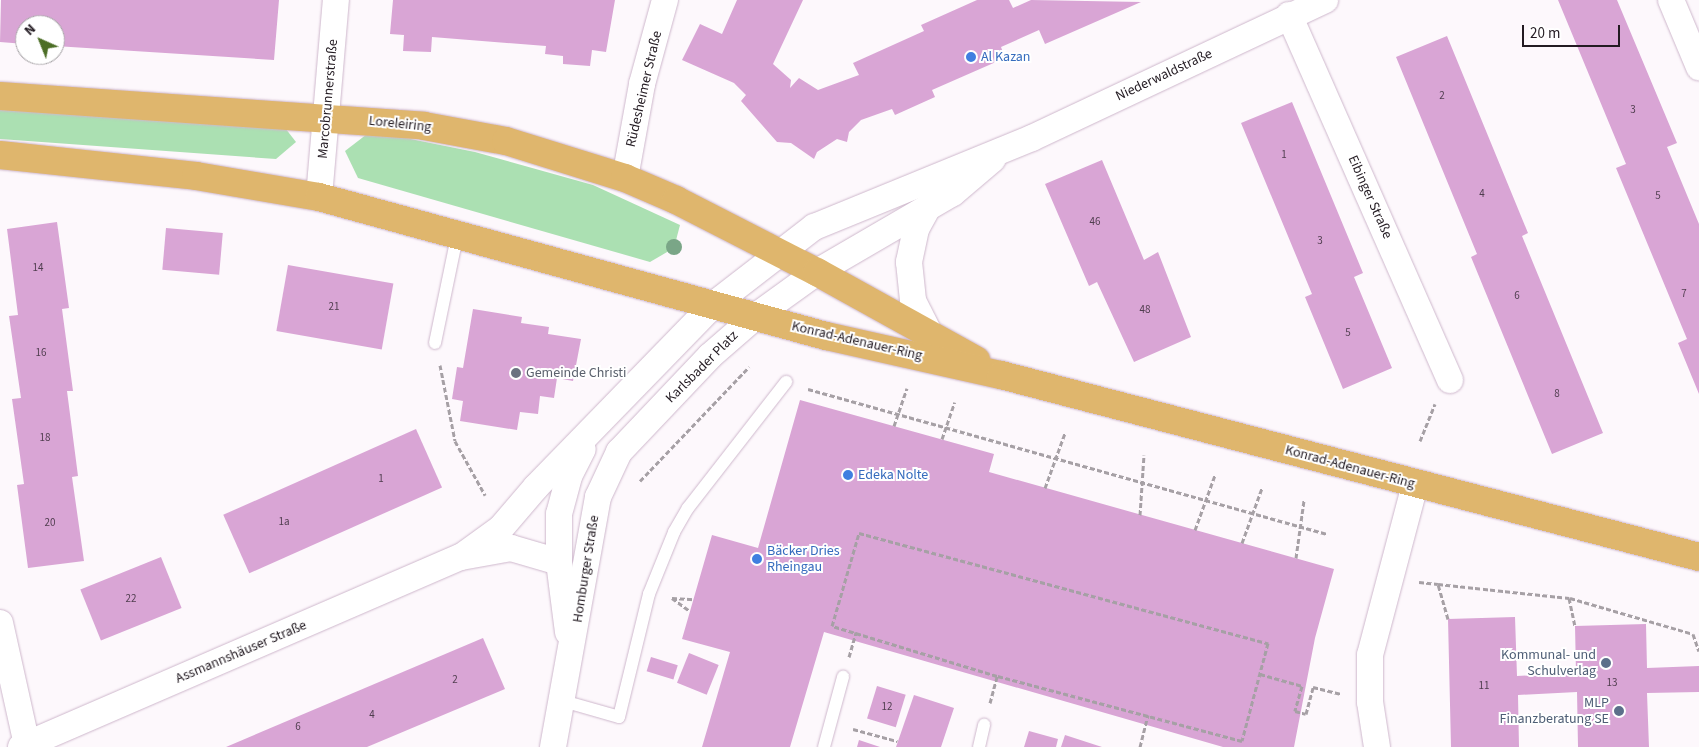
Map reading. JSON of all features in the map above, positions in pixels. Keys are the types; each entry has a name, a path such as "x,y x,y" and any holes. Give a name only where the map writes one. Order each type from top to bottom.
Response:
{"main road":[{"name":"Loreleiring","path":"0,96 424,126 506,142 625,178 778,251"},
{"path":"0,155 196,176 319,197 458,232 714,305"},
{"name":"Konrad-Adenauer-Ring","path":"778,251 1001,375"},
{"name":"Konrad-Adenauer-Ring","path":"714,305 1001,375 1415,485 1699,557"}],"street":[{"name":"Marcobrunnerstraße","path":"319,197 328,118 336,0"},
{"name":"Rüdesheimer Straße","path":"625,178 642,84 665,0"},
{"name":"Niederwaldstraße","path":"778,251 836,216 1003,150 1289,15 1325,0"},
{"path":"1671,0 1699,67"},
{"name":"Eibinger Straße","path":"1289,15 1450,380"},
{"name":"Niederwaldstraße","path":"817,272 970,182 1003,150"},
{"path":"927,209 911,245 909,281 913,300 930,335"},
{"path":"610,410 714,305 778,251"},
{"name":"Karlsbader Platz","path":"605,479 631,439 710,356 756,316 817,272"},
{"name":"Assmannshäuser Straße","path":"24,746 461,557 501,528 610,410"},
{"name":"Homburger Straße","path":"571,660 559,562 559,514 569,476 610,410"},
{"name":"Homburger Straße","path":"554,747 571,660 598,497 605,479"},
{"path":"1378,747 1370,702 1370,655 1415,485"},
{"name":"Assmannshäuser Straße","path":"461,557 511,548 559,562"},
{"path":"0,623 24,746"}],"lane":[{"path":"435,343 458,232"},
{"path":"563,701 619,717 649,594 674,532 688,508 786,382"},
{"path":"824,747 843,677"},
{"path":"979,747 984,725"}],"path":[{"path":"439,363 455,440 485,495"},
{"path":"634,486 749,367"},
{"path":"1420,441 1425,421 1450,380"},
{"path":"786,382 1327,534"},
{"path":"894,426 907,388"},
{"path":"942,440 954,402"},
{"path":"1045,488 1065,433"},
{"path":"1140,515 1144,455"},
{"path":"1195,530 1214,475"},
{"path":"1242,543 1262,488"},
{"path":"1296,558 1304,500"},
{"path":"859,533 1268,643 1242,741 997,676 856,632 832,626 859,533"},
{"path":"1448,619 1438,584 1569,598 1693,634 1699,651"},
{"path":"671,598 690,611"},
{"path":"1569,598 1575,626"},
{"path":"854,640 856,632"},
{"path":"1260,674 1302,686 1295,711 1306,714 1312,687"},
{"path":"995,683 997,676"},
{"path":"1140,747 1148,716"},
{"path":"831,722 897,741"}],"green space":[{"path":"0,104 282,124 296,142 276,159 0,139"},
{"path":"371,131 475,152 593,185 680,225 674,248 650,262 358,178 345,151"}],"building":[{"path":"1,0 279,0 274,60 65,47 65,15 15,15 15,43 0,42"},
{"path":"393,0 615,0 606,52 592,50 590,66 563,64 563,56 545,54 546,46 432,37 431,52 403,51 404,35 390,34"},
{"path":"737,0 803,0 773,64 791,80 790,88 799,78 818,90 859,75 853,63 924,31 921,25 977,0 1009,0 1013,8 1031,0 1141,2 1045,44 1039,30 1001,47 1005,58 932,90 935,97 895,115 892,109 861,120 849,132 847,142 837,139 817,152 814,159 791,143 777,142 741,101 746,95 734,83 682,60 700,24 722,34"},
{"path":"1558,0 1617,0 1677,143 1667,147 1699,224 1699,394 1678,343 1687,339 1616,168 1626,164"},
{"path":"1447,36 1528,233 1522,236 1603,433 1552,454 1471,257 1477,254 1396,57"},
{"path":"1292,102 1363,273 1354,277 1392,368 1343,389 1305,297 1312,294 1241,123"},
{"path":"1102,160 1144,260 1158,252 1191,337 1134,362 1097,282 1089,286 1045,184"},
{"path":"57,222 69,308 62,309 73,391 67,391 78,476 72,477 84,561 28,568 17,485 24,484 12,399 21,398 9,316 18,315 7,229"},
{"path":"166,228 223,233 219,275 162,270"},
{"path":"288,265 393,284 382,350 276,331"},
{"name":"Gemeinde Christi","path":"473,309 522,317 521,323 549,327 548,334 581,339 573,381 557,378 554,398 540,396 538,414 520,412 517,430 460,421 463,401 452,399 457,367 463,368"},
{"path":"800,400 994,454 989,472 1334,569 1315,638 1294,747 1223,747 824,632 790,747 702,747 730,652 682,639 712,535 758,548"},
{"path":"416,429 442,487 249,573 223,515"},
{"path":"161,557 182,608 101,641 80,590"},
{"path":"1515,617 1517,676 1576,673 1575,626 1646,624 1647,668 1699,666 1699,692 1647,693 1649,747 1578,747 1577,692 1518,695 1519,747 1451,747 1448,619"},
{"path":"483,638 505,689 367,747 226,747"},
{"path":"689,653 719,665 707,695 677,683"},
{"path":"651,657 678,665 673,680 647,671"},
{"path":"877,686 906,695 896,727 867,719"},
{"path":"914,695 954,708 941,747 896,747"},
{"path":"1029,731 1058,739 1056,747 1024,747"},
{"path":"1065,735 1102,747 1061,747"},
{"path":"859,740 880,747 857,747"}],"place":[{"name":"Al Kazan","path":"971,57"},
{"name":"Gemeinde Christi","path":"516,373"},
{"name":"Edeka Nolte","path":"848,475"},
{"name":"Bäcker Dries Rheingau","path":"757,559"},
{"name":"Kommunal- und Schulverlag","path":"1606,663"},
{"name":"MLP Finanzberatung SE","path":"1619,711"}]}
